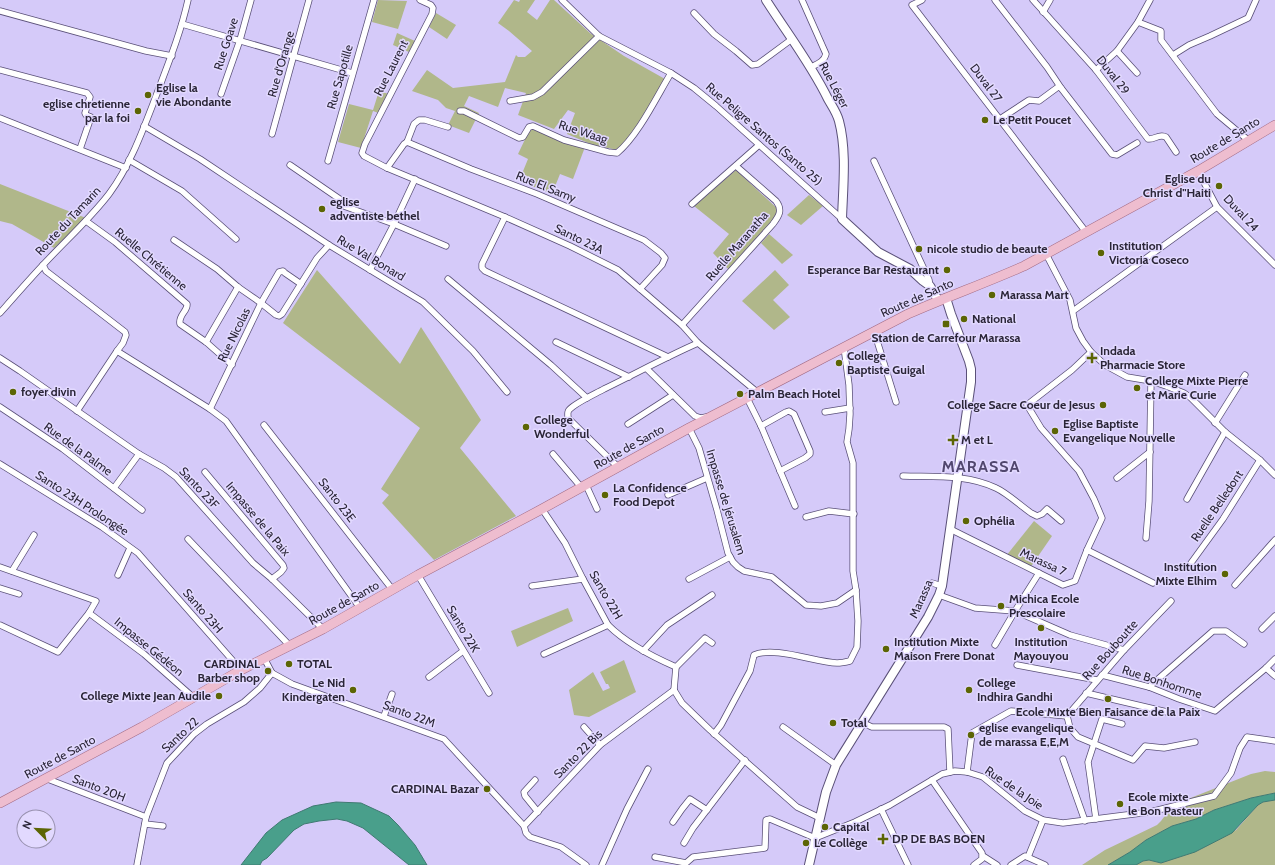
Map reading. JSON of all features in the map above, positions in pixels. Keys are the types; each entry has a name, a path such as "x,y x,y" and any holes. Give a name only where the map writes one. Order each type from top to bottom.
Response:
{"main road":[{"name":"Rue Léger","path":"766,0 811,67 839,119 842,139 843,170 842,219"},
{"name":"Route de Santo","path":"0,803 142,727 241,670 323,629 392,589 689,428 908,314 1007,274 1046,254 1198,171 1275,125"},
{"name":"Rue Peligre Santos (Santo 25)","path":"842,219 878,252 910,270 930,286 942,299"},
{"name":"Marassa","path":"809,865 826,792 836,765 928,617 942,586 969,404 971,369 942,299"}],"street":[{"name":"Route du Tamarin","path":"0,313 43,265 86,221 110,193 126,168 172,56 188,0"},
{"name":"Rue Goave","path":"221,94 240,40 251,0"},
{"name":"Rue d'Orange","path":"272,134 310,0"},
{"name":"Rue Sapotille","path":"328,161 374,0"},
{"name":"Rue Laurent","path":"362,153 365,144 432,14 433,8 431,5 420,0"},
{"name":"Rue Peligre Santos (Santo 25)","path":"562,0 600,36 671,73 694,88 842,219"},
{"path":"802,0 826,54 822,61 811,67"},
{"name":"Duval 27","path":"922,0 912,5 1086,232"},
{"path":"995,0 1112,154 1117,155 1137,143"},
{"name":"Duval 29","path":"1033,0 1096,70 1148,139 1163,135 1176,152"},
{"path":"1043,12 1050,0"},
{"path":"1096,70 1117,51 1138,22 1150,0"},
{"path":"1173,55 1188,45 1248,18 1256,0"},
{"path":"0,11 146,51 172,56"},
{"path":"694,13 714,34 752,65 758,64 792,39"},
{"path":"1138,22 1161,31 1161,40 1217,114 1248,140"},
{"path":"182,24 352,73"},
{"path":"510,101 534,96 542,92 600,36"},
{"path":"1117,51 1137,73"},
{"path":"0,70 90,95 85,113 91,118 80,149"},
{"name":"Rue Waag","path":"460,111 464,111 519,138 523,137 529,127 533,126 564,140 617,153 624,148 640,125 671,73"},
{"path":"1000,119 1029,100 1039,101 1058,87 1061,88"},
{"path":"0,118 126,168"},
{"path":"386,168 407,142 414,124 419,120 425,120 448,127"},
{"name":"Rue Val Bonard","path":"144,126 200,158 328,245 423,302 473,351 507,392"},
{"name":"Rue El Samy","path":"407,142 471,169 537,194 644,240 665,258 662,265 640,289"},
{"path":"692,204 759,145"},
{"name":"Santo 23A","path":"362,153 364,156 386,168 505,217 570,246 618,270 682,325 698,343 757,392"},
{"path":"129,160 182,192 236,239"},
{"path":"874,161 929,280 930,286"},
{"path":"290,165 341,200 341,205 394,224 446,246"},
{"name":"Ruelle Maranatha","path":"682,325 778,218 780,212 776,201 736,166"},
{"name":"Duval 24","path":"1198,171 1217,207 1275,265"},
{"path":"370,270 415,179"},
{"path":"1073,311 1217,207"},
{"path":"505,217 482,264 482,268 485,271 668,357"},
{"name":"Ruelle Chrétienne","path":"86,221 115,242 187,304 187,308 179,318 180,324 206,342 232,365"},
{"path":"174,240 217,269 238,287 261,303 279,272 283,271 301,284"},
{"name":"Rue Nicolas","path":"210,409 261,303 276,315 279,316 282,314 317,258 328,245"},
{"path":"1046,254 1070,300 1076,328 1091,352 1105,365 1127,377 1166,386 1184,393 1191,398 1215,423 1260,460 1275,475"},
{"path":"43,265 46,271 125,332 126,335 125,339 77,411"},
{"path":"448,279 551,364 587,398"},
{"path":"206,342 238,287"},
{"path":"874,331 896,402"},
{"path":"556,342 629,376"},
{"path":"618,467 568,418 567,414 569,410 587,398 629,376 647,369 698,343"},
{"path":"714,734 721,725 750,671 754,655 761,651 796,655 838,663 850,661 857,647 856,590 853,571 853,463 847,442 850,408 849,385 844,347"},
{"path":"117,351 210,409 226,421 360,608"},
{"path":"1091,352 1074,368 1027,405 1041,428 1079,471 1102,518 1087,550 1153,583"},
{"name":"Santo 23F","path":"0,358 139,454 164,468 176,477 253,563 272,579 323,629"},
{"path":"647,369 695,416 701,418 714,416"},
{"path":"1215,423 1246,374"},
{"path":"1146,538 1150,501 1151,382"},
{"path":"628,424 673,395"},
{"path":"747,398 761,426 795,506"},
{"name":"Rue de la Palme","path":"0,408 63,449 142,510"},
{"path":"825,412 850,408"},
{"path":"761,426 786,412 792,412 810,451 810,454 805,458 780,471"},
{"name":"Santo 23E","path":"264,425 392,589"},
{"name":"Impasse de Jérusalem","path":"689,428 699,448 728,553 733,562 744,571 772,577 806,605 822,606 837,603 856,590"},
{"path":"1187,499 1225,432"},
{"path":"1117,478 1150,452"},
{"path":"114,488 139,454"},
{"path":"553,454 584,486 597,509"},
{"name":"Ruelle Belledont","path":"1191,563 1222,519 1260,460"},
{"name":"Santo 23H Prolongée","path":"0,464 102,526 138,553 149,566"},
{"name":"Impasse de la Paix","path":"204,472 283,565 284,568 281,572 272,579"},
{"path":"904,476 958,477 997,488 1031,513 1037,516 1048,509 1061,521"},
{"path":"668,495 707,478"},
{"name":"Santo 22H","path":"542,509 565,543 608,624 613,630 643,651 676,667"},
{"path":"806,517 829,511 854,514"},
{"name":"Marassa 7","path":"950,529 1063,585 1075,581 1087,550"},
{"path":"12,571 34,534"},
{"path":"188,539 290,646"},
{"path":"1235,585 1275,540"},
{"path":"118,574 130,548"},
{"path":"690,579 730,557"},
{"name":"Santo 23H","path":"149,566 241,670"},
{"path":"0,567 96,601 89,614 58,652 0,625"},
{"path":"995,645 1014,611 1039,573"},
{"name":"Santo 22K","path":"418,575 489,693"},
{"path":"532,586 583,578"},
{"path":"932,583 942,586"},
{"path":"0,588 19,594"},
{"path":"643,651 667,625 712,594"},
{"path":"939,595 975,608 1014,611 1070,635 1124,650"},
{"name":"Rue Bouboutte","path":"1067,716 1097,680 1170,601"},
{"name":"Impasse Gédéon","path":"89,614 144,654 194,698"},
{"path":"1262,629 1275,616"},
{"path":"544,654 608,624"},
{"path":"1149,687 1213,630 1226,631 1244,644"},
{"path":"712,643 704,638 676,667 674,690 682,703 714,734 797,807 820,818"},
{"path":"429,677 463,651"},
{"path":"264,658 272,673"},
{"path":"1275,659 1266,668 1275,676"},
{"path":"1017,666 1097,680"},
{"name":"Rue Bonhomme","path":"1102,675 1149,687 1215,711 1266,668"},
{"name":"Santo 22M","path":"272,673 292,684 384,716 444,739 524,826 526,833 530,837 561,847 586,865"},
{"name":"Santo 22","path":"137,865 146,817 167,763 194,734 207,724 244,702 260,688 272,673"},
{"name":"Santo 22 Bis","path":"524,826 600,745 674,690"},
{"path":"1086,693 1167,712"},
{"path":"384,716 392,694"},
{"path":"967,772 972,733 1011,711 1067,716 1070,728 1078,737 1133,760 1146,746 1164,748 1195,742"},
{"path":"1096,819 1088,762 1102,718 1122,724"},
{"path":"863,723 872,727 947,728 950,772"},
{"path":"584,727 600,745"},
{"path":"783,727 836,765"},
{"name":"Rue de la Joie","path":"815,838 855,822 881,809 942,774 955,771 967,772 983,777 1025,811 1043,820 1063,823 1150,812 1214,796 1231,773 1240,748 1247,737 1275,741"},
{"path":"1063,759 1085,821"},
{"path":"684,843 688,835 745,760"},
{"path":"602,865 627,809 648,769"},
{"name":"Santo 20H","path":"45,778 146,817"},
{"path":"535,780 524,792 525,796 538,812"},
{"path":"932,780 983,856 996,865"},
{"path":"673,822 690,799 707,810"},
{"path":"881,809 908,865"},
{"path":"655,857 686,863 693,857 765,848 766,820 770,819 815,838"},
{"path":"1028,857 1043,820"},
{"path":"145,824 163,826"},
{"path":"974,865 980,861 983,856"},
{"path":"1011,865 1023,856 1045,865"}],"shaded area":[{"path":"378,0 407,1 398,29 372,22"},
{"path":"514,0 519,2 520,0 535,0 527,12 537,20 550,0 554,0 590,33 624,56 665,79 638,124 618,150 593,145 567,134 575,113 568,110 554,129 518,115 526,93 505,88 498,107 469,96 464,106 479,113 469,133 448,125 455,111 446,108 438,100 412,91 427,70 453,88 505,82 516,55 518,57 525,57 532,51 498,23"},
{"path":"436,13 456,25 447,39 429,27"},
{"path":"397,33 415,41 409,52 393,45"},
{"path":"379,91 389,94 381,114 373,111 361,148 338,142 349,104 373,110"},
{"path":"531,127 585,147 573,179 560,174 552,194 519,181 528,159 518,154"},
{"path":"736,170 781,212 729,270 713,253 729,234 694,206"},
{"path":"0,184 86,218 54,248 12,224 0,221"},
{"path":"809,195 823,206 801,225 787,215"},
{"path":"769,234 793,255 782,264 761,243"},
{"path":"317,270 400,364 421,327 481,420 460,448 516,516 434,560 382,503 389,495 381,489 420,428 283,323"},
{"path":"775,270 789,285 773,300 790,317 774,330 742,301"},
{"path":"1034,521 1052,536 1030,568 1006,556"},
{"path":"568,608 573,621 517,647 511,631"},
{"path":"624,660 636,692 589,717 574,715 569,690 593,672 603,691 610,688 608,684 606,684 600,672"},
{"path":"1265,771 1275,772 1275,793 1251,798 1214,810 1196,819 1172,826 1146,840 1130,852 1108,865 1082,865 1105,850 1157,825 1167,813 1183,801 1251,774"},
{"path":"1275,793 1275,800 1263,802 1258,805 1232,833 1195,852 1161,863 1149,860 1143,861 1136,865 1108,865 1130,852 1146,840 1172,826 1196,819 1214,810 1251,798"},
{"path":"1275,800 1275,865 1136,865 1143,861 1149,860 1161,863 1199,850 1236,830 1258,805 1263,802"},
{"path":"336,802 361,803 389,816 415,845 427,865 409,865 363,828 347,821 337,819 304,824 294,830 267,858 262,861 260,865 241,865 266,833 282,820 313,806"}],"place":[{"name":"Eglise la vie Abondante","path":"148,95"},
{"name":"eglise chretienne par la foi","path":"138,111"},
{"name":"Le Petit Poucet","path":"985,120"},
{"name":"Eglise du Christ d\"Haiti","path":"1219,186"},
{"name":"eglise adventiste bethel","path":"322,209"},
{"name":"nicole studio de beaute","path":"919,249"},
{"name":"Institution Victoria Coseco","path":"1101,253"},
{"name":"Esperance Bar Restaurant","path":"947,270"},
{"name":"Marassa Mart","path":"992,295"},
{"name":"National","path":"964,319"},
{"name":"Station de Carrefour Marassa","path":"946,324"},
{"name":"Indada Pharmacie Store","path":"1092,358"},
{"name":"College Baptiste Guigal","path":"839,363"},
{"name":"College Mixte Pierre et Marie Curie","path":"1137,388"},
{"name":"foyer divin","path":"13,392"},
{"name":"Palm Beach Hotel","path":"740,394"},
{"name":"College Sacre Coeur de Jesus","path":"1103,405"},
{"name":"College Wonderful","path":"526,427"},
{"name":"Eglise Baptiste Evangelique Nouvelle","path":"1055,431"},
{"name":"M et L","path":"953,440"},
{"name":"La Confidence Food Depot","path":"605,495"},
{"name":"Ophélia","path":"966,521"},
{"name":"Institution Mixte Elhim","path":"1225,574"},
{"name":"Michica Ecole Prescolaire","path":"1001,606"},
{"name":"Institution Mayouyou","path":"1041,628"},
{"name":"Institution Mixte Maison Frere Donat","path":"886,649"},
{"name":"TOTAL","path":"289,664"},
{"name":"CARDINAL Barber shop","path":"268,671"},
{"name":"Le Nid Kindergaten","path":"353,690"},
{"name":"College Indhira Gandhi","path":"969,690"},
{"name":"College Mixte Jean Audile","path":"219,696"},
{"name":"Ecole Mixte Bien Faisance de la Paix","path":"1108,699"},
{"name":"Total","path":"833,723"},
{"name":"eglise evangelique de marassa E,E,M","path":"971,735"},
{"name":"CARDINAL Bazar","path":"487,789"},
{"name":"Ecole mixte le Bon Pasteur","path":"1120,804"},
{"name":"Capital","path":"825,827"},
{"name":"DP DE BAS BOEN","path":"883,839"},
{"name":"Le Collège","path":"806,843"}],"district":[{"name":"MARASSA","path":"981,466"}]}
